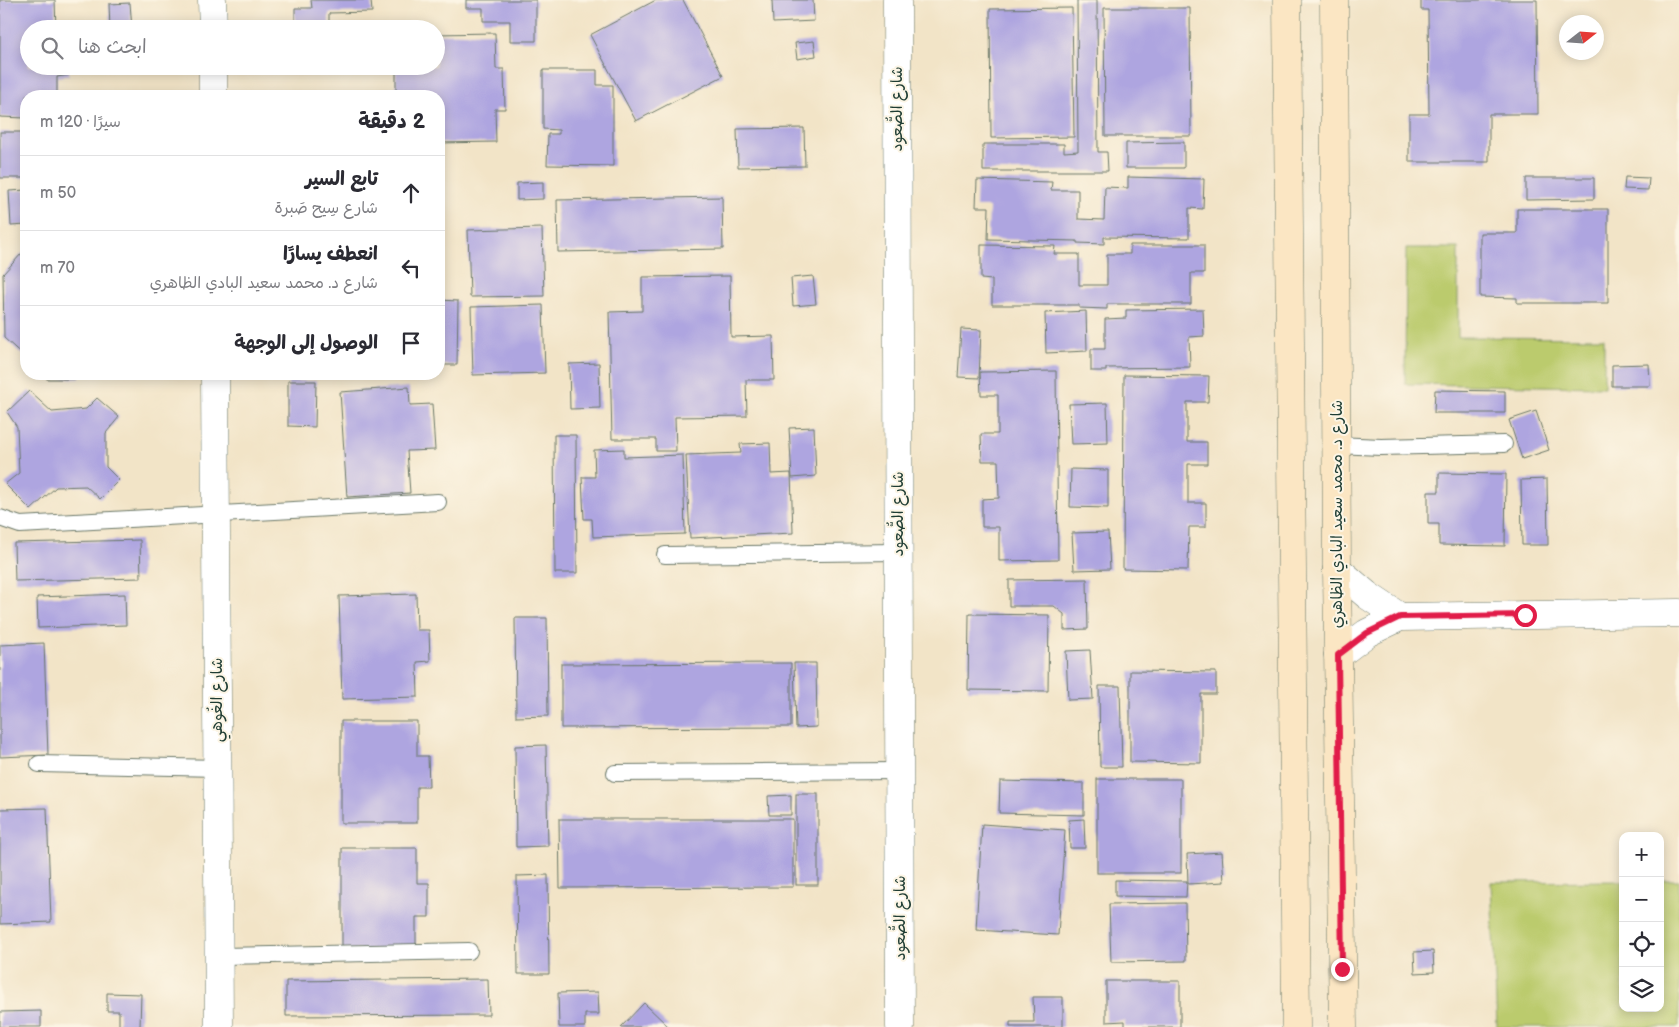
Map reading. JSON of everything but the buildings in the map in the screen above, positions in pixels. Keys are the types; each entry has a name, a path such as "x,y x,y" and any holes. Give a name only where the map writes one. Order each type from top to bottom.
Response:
{"street":[{"path":"212,0 213,20"},
{"name":"شارع الصُّعود","path":"897,0 900,1027"},
{"path":"1287,0 1296,1027"},
{"name":"شارع د. محمد سعيد البادي الظاهري","path":"1334,0 1337,569 1343,1027"},
{"path":"213,75 213,90"},
{"name":"شارع الغُوهي","path":"215,380 219,1027"},
{"path":"1337,569 1367,594 1400,617"},
{"path":"1338,655 1367,633 1400,617 1679,613"}],"lane":[{"path":"1336,445 1381,447 1504,444"},
{"path":"0,518 20,525 438,502"},
{"path":"665,555 898,552"},
{"path":"39,764 218,768"},
{"path":"615,774 899,771"},
{"path":"219,956 469,951"}],"green space":[{"path":"1406,248 1458,248 1458,337 1604,338 1604,387 1405,384"},
{"path":"1664,880 1679,880 1679,1027 1497,1027 1491,882 1619,881 1619,1012 1664,1012"}],"route":[{"path":"1342,969 1338,655 1367,633 1400,617 1525,615"}]}
